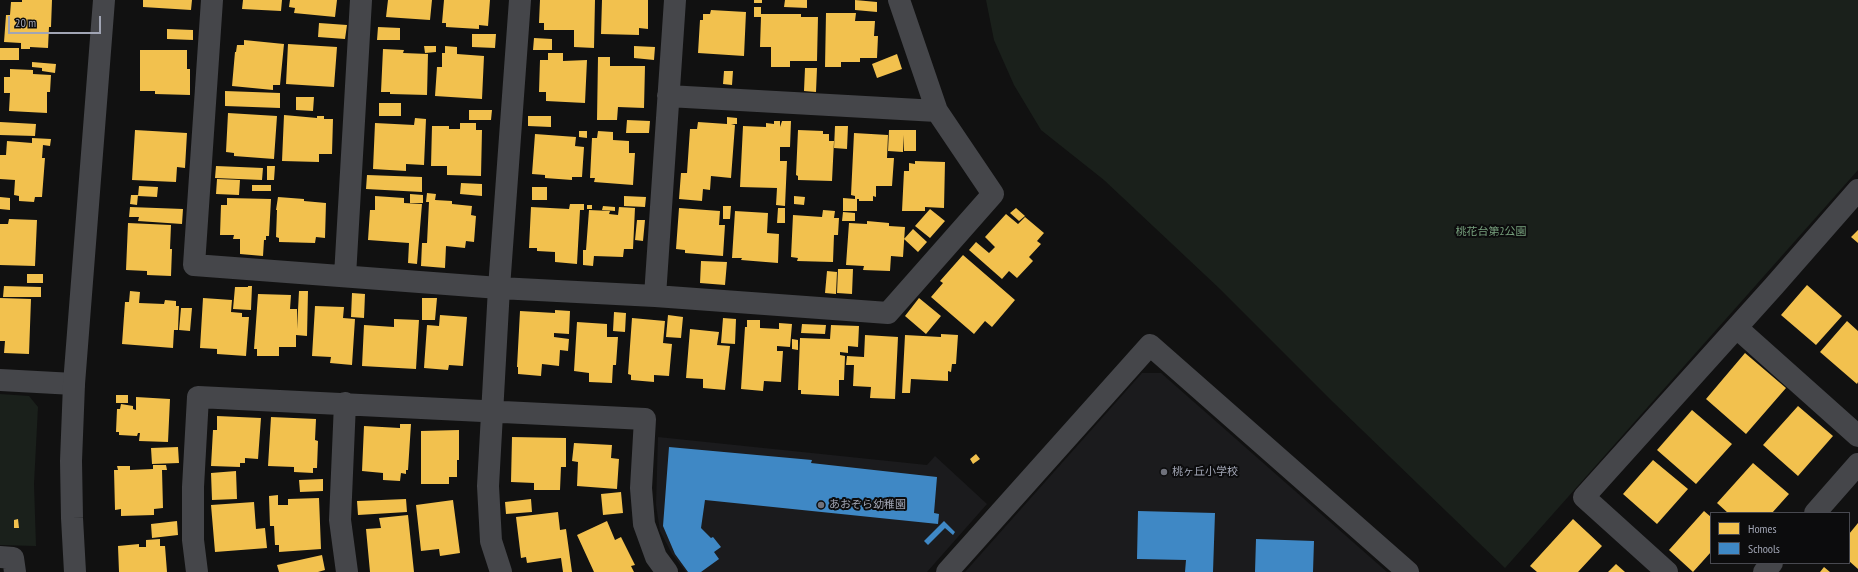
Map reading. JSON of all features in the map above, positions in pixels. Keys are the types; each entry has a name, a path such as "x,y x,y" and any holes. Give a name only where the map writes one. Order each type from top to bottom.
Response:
{"street":[{"path":"75,572 71,461 74,384 104,0"},
{"path":"212,0 194,265 499,288 655,296 888,313 993,194 937,111 899,0"},
{"path":"345,276 361,0"},
{"path":"500,572 491,541 488,486 499,288 520,0"},
{"path":"655,296 675,0"},
{"path":"668,96 937,111"},
{"path":"1667,572 1584,497 1774,286 1858,190"},
{"path":"1736,328 1858,436"},
{"path":"947,572 1150,345 1408,572"},
{"path":"0,380 74,384"},
{"path":"197,572 193,540 193,488 198,397 345,403 645,419 641,488 644,524 656,557 667,572"},
{"path":"345,403 340,520 347,572"},
{"path":"1816,512 1858,464"},
{"path":"0,557 13,558 15,572"},
{"path":"1764,572 1771,564"}],"shaded area":[{"name":"桃ヶ丘小学校","path":"1142,373 1161,373 1387,572 965,572"},
{"name":"あおぞら幼稚園","path":"658,437 927,465 935,456 987,504 927,572 686,572 672,554 660,531 656,505"}],"green space":[{"name":"桃花台第2公園","path":"986,0 1858,0 1858,170 1505,568 1332,401 1220,289 1104,180 1041,130 1014,85 994,40"},
{"path":"0,394 29,396 38,407 34,484 36,546 0,545"}],"building: Homes":[{"path":"22,0 52,0 51,27 49,27 48,48 30,47 30,49 21,49 21,43 4,42 6,15 10,15 11,2 22,2"},
{"path":"143,0 192,0 191,10 143,7"},
{"path":"243,0 282,0 281,11 242,9"},
{"path":"290,0 337,0 335,17 294,13 295,8 289,7"},
{"path":"388,0 432,0 430,20 386,17"},
{"path":"444,0 490,0 488,26 479,25 479,29 446,27 446,23 442,23"},
{"path":"540,0 595,0 594,48 574,47 574,30 544,30 544,23 539,23"},
{"path":"602,0 648,0 648,29 639,28 639,35 601,34"},
{"path":"754,0 762,0 762,3 754,3"},
{"path":"785,0 807,0 807,8 784,7"},
{"path":"855,0 877,2 877,12 855,10"},
{"path":"754,7 761,7 761,14 801,14 801,17 818,17 817,61 790,61 790,67 771,67 771,47 760,47 761,17 754,17"},
{"path":"711,10 746,12 744,56 698,53 700,20 703,20 703,14 710,14"},
{"path":"826,13 856,13 855,21 875,21 874,36 878,36 877,58 860,58 860,62 841,62 841,67 825,67"},
{"path":"319,23 347,25 345,39 318,37"},
{"path":"378,27 400,28 400,40 377,40"},
{"path":"167,29 193,30 193,40 167,39"},
{"path":"472,34 496,34 495,48 472,47"},
{"path":"534,38 552,39 552,50 533,50"},
{"path":"244,40 284,44 280,85 273,85 273,90 232,86 235,52 237,45 244,45"},
{"path":"288,44 337,47 334,87 286,84"},
{"path":"424,46 436,46 436,52 425,53"},
{"path":"445,46 457,47 457,54 484,56 482,99 435,96 437,67 442,67 442,53 445,53"},
{"path":"634,46 655,47 654,60 634,58"},
{"path":"0,48 19,48 19,60 0,60"},
{"path":"383,49 404,50 403,53 428,54 427,95 390,94 390,92 381,92"},
{"path":"140,50 187,50 187,69 190,69 190,95 155,94 155,91 140,91"},
{"path":"548,53 563,53 563,61 587,60 585,103 546,101 546,92 539,92 540,60 548,60"},
{"path":"897,54 902,69 877,78 872,64"},
{"path":"598,57 610,57 610,66 645,66 644,108 618,107 617,120 597,120"},
{"path":"32,62 56,64 55,73 42,71 42,68 32,67"},
{"path":"805,68 817,68 816,92 804,91"},
{"path":"10,69 33,70 33,74 51,75 50,92 47,92 47,113 9,111 10,93 4,93 4,77 10,77"},
{"path":"724,71 733,71 732,85 723,84"},
{"path":"225,91 280,93 280,108 225,106"},
{"path":"296,97 314,97 313,111 296,110"},
{"path":"379,103 401,103 401,116 379,116"},
{"path":"469,110 492,110 491,120 469,120"},
{"path":"228,113 277,116 274,159 234,156 234,153 226,152"},
{"path":"284,115 317,118 317,116 324,116 324,119 333,119 332,154 319,154 319,162 282,161"},
{"path":"528,116 551,116 551,127 528,126"},
{"path":"727,117 737,118 737,124 731,124 735,125 731,178 711,176 710,190 703,189 702,201 679,199 681,173 687,173 690,129 697,129 698,122 727,124"},
{"path":"415,118 426,119 424,165 406,164 406,171 373,169 375,123 414,125"},
{"path":"627,120 650,121 649,133 626,133"},
{"path":"774,121 780,121 780,127 782,121 791,121 790,147 780,147 780,161 787,161 785,206 776,205 777,188 740,187 743,126 766,127 766,123 774,124"},
{"path":"0,122 36,124 35,136 0,135"},
{"path":"460,123 476,123 476,130 482,130 481,176 447,175 447,166 431,166 432,126 449,126 449,129 460,129"},
{"path":"835,126 848,126 847,149 834,148"},
{"path":"135,130 187,133 185,168 177,167 176,182 132,180"},
{"path":"798,130 823,131 823,134 829,134 829,141 834,141 832,181 798,180 798,176 796,175"},
{"path":"889,130 916,130 916,151 904,151 903,135 903,152 888,151"},
{"path":"579,131 587,131 587,138 579,137"},
{"path":"598,131 613,132 613,140 629,141 629,153 635,153 633,185 594,182 595,178 590,178 592,138 597,138"},
{"path":"854,133 888,135 887,158 894,158 892,186 876,186 876,197 873,196 873,201 859,201 859,199 857,199 857,211 843,211 843,198 855,199 855,196 851,195"},
{"path":"535,134 576,137 575,146 584,147 582,177 572,177 572,180 545,178 545,175 532,174"},
{"path":"32,138 51,139 50,146 43,145 42,158 45,158 42,197 35,197 34,202 19,201 19,196 14,195 15,180 0,179 0,155 6,155 7,141 32,143"},
{"path":"915,161 945,162 944,208 925,207 925,211 902,211 904,171 909,171 909,163 915,164"},
{"path":"216,166 263,168 262,180 215,178"},
{"path":"267,166 275,166 274,180 267,180"},
{"path":"367,175 422,177 422,192 366,189"},
{"path":"217,179 240,180 239,195 216,194"},
{"path":"461,183 482,184 482,196 460,194"},
{"path":"252,185 271,185 271,191 252,191"},
{"path":"139,186 158,187 157,197 138,196"},
{"path":"532,187 547,187 547,200 532,200"},
{"path":"427,193 436,194 435,200 452,201 452,204 472,206 471,215 476,216 474,242 466,241 465,248 446,246 445,268 421,266 422,243 427,243 429,202 426,202"},
{"path":"410,194 423,195 423,203 410,203"},
{"path":"131,195 138,195 137,205 130,204"},
{"path":"375,196 404,198 404,203 422,204 417,264 408,263 409,243 368,240 370,210 375,210"},
{"path":"624,196 646,197 645,207 624,206"},
{"path":"794,196 805,197 804,205 794,204"},
{"path":"0,197 10,198 10,210 0,209"},
{"path":"278,197 304,199 304,201 326,203 325,238 316,237 315,243 279,242 279,238 276,237 276,210"},
{"path":"227,198 271,199 269,236 266,236 266,240 264,240 263,256 240,254 240,239 233,239 234,235 220,235 221,205 227,205"},
{"path":"570,204 584,204 584,210 580,210 577,264 555,262 555,252 537,251 537,248 529,248 531,207 569,209"},
{"path":"587,205 592,205 592,209 587,209"},
{"path":"603,206 615,207 615,211 602,210"},
{"path":"723,206 731,206 730,219 723,219"},
{"path":"130,207 183,209 182,224 138,221 139,217 129,217"},
{"path":"619,207 635,208 633,249 624,249 623,257 594,256 593,266 583,265 583,250 586,250 589,210 610,211 609,214 618,215"},
{"path":"679,208 720,211 719,225 725,225 723,256 685,253 685,250 676,249"},
{"path":"778,208 785,208 785,223 777,223"},
{"path":"1016,208 1025,216 1019,221 1010,213"},
{"path":"930,209 945,221 930,238 915,226"},
{"path":"823,210 835,211 834,218 839,218 838,235 834,235 833,262 797,261 798,258 791,257 793,215 822,217"},
{"path":"735,211 768,213 767,233 779,234 778,263 732,258"},
{"path":"843,212 855,213 855,221 842,221"},
{"path":"1006,214 1018,224 1025,217 1044,233 1037,241 1041,244 1029,257 1033,261 1017,278 1009,271 1002,279 969,250 976,242 989,253 995,247 985,237"},
{"path":"9,219 37,220 35,266 0,265 0,224 8,224"},
{"path":"637,220 645,220 643,241 635,240"},
{"path":"867,221 889,223 889,226 905,227 903,257 891,256 890,271 863,270 864,266 846,265 849,223 867,224"},
{"path":"128,223 171,225 171,276 147,275 147,271 126,270"},
{"path":"913,229 927,242 918,252 904,239"},
{"path":"1858,230 1858,243 1851,237"},
{"path":"963,255 1015,300 992,327 985,321 974,334 931,297 943,283 940,281"},
{"path":"701,261 727,262 725,285 700,283"},
{"path":"838,269 853,269 852,294 837,293"},
{"path":"827,271 837,272 836,294 825,293"},
{"path":"27,274 43,274 43,283 27,283"},
{"path":"1807,285 1842,316 1816,345 1781,315"},
{"path":"4,286 41,287 41,297 3,297"},
{"path":"252,286 251,310 233,309 235,287"},
{"path":"130,291 140,292 139,303 164,304 165,300 176,301 176,306 179,306 178,330 174,330 173,348 122,344 125,302 129,302"},
{"path":"299,291 308,291 307,336 296,335 296,347 279,347 279,356 257,356 257,349 254,349 258,294 291,295 290,309 297,309 297,329"},
{"path":"352,293 365,294 364,318 351,317"},
{"path":"0,298 31,299 29,354 4,353 5,341 0,341"},
{"path":"203,298 232,300 231,312 242,313 242,317 249,317 246,356 217,354 217,349 200,348"},
{"path":"422,298 437,298 435,320 422,320"},
{"path":"919,298 941,316 926,334 905,316"},
{"path":"315,306 344,307 343,318 355,319 352,365 330,363 331,357 312,356"},
{"path":"181,308 192,308 190,331 179,330"},
{"path":"555,310 570,311 569,334 554,333 554,337 569,339 568,351 560,350 559,366 542,364 541,376 518,374 517,367 520,311 555,313"},
{"path":"614,312 626,313 625,332 613,331"},
{"path":"440,315 467,317 463,366 449,365 448,370 424,368 427,325 439,326"},
{"path":"668,315 683,317 681,338 666,337"},
{"path":"632,318 665,321 663,343 672,344 669,376 654,375 654,382 631,380 631,375 628,374"},
{"path":"723,318 736,319 735,344 721,343"},
{"path":"394,319 419,320 416,369 362,366 364,325 394,327"},
{"path":"747,320 760,320 760,328 779,329 779,323 792,324 790,347 777,346 777,351 783,351 781,382 764,381 763,391 741,389 745,327 747,327"},
{"path":"1847,321 1858,331 1857,384 1820,352"},
{"path":"577,322 607,324 607,337 618,337 616,365 613,365 612,383 589,382 589,373 574,371"},
{"path":"802,324 826,325 825,334 801,333"},
{"path":"831,325 859,326 858,347 848,346 848,353 840,352 840,355 845,356 844,380 839,380 839,396 801,394 801,390 798,390 800,338 830,339"},
{"path":"690,329 719,332 717,345 730,346 725,390 703,388 703,379 686,378"},
{"path":"941,334 958,335 956,364 952,364 951,372 948,371 948,381 911,379 910,393 902,393 905,335 941,337"},
{"path":"865,335 898,337 895,399 870,398 871,387 853,386 854,365 846,365 847,356 864,357"},
{"path":"792,339 798,340 798,350 792,349"},
{"path":"1745,353 1786,388 1746,434 1706,399"},
{"path":"116,395 128,395 128,403 116,403"},
{"path":"136,397 170,399 168,442 139,441 140,433 138,433 137,436 119,435 119,432 116,432 117,409 120,409 121,404 133,406 133,409 136,410"},
{"path":"1798,406 1833,436 1798,476 1763,445"},
{"path":"1692,410 1732,444 1696,484 1657,450"},
{"path":"217,416 261,418 258,459 245,458 245,463 240,463 240,467 211,466 213,430 217,430"},
{"path":"271,417 316,419 315,440 318,441 317,468 313,468 313,473 294,472 294,467 268,466"},
{"path":"400,424 411,424 408,470 406,470 406,474 401,473 400,481 383,480 383,473 362,471 364,426 400,428"},
{"path":"459,430 459,460 457,460 457,477 449,477 449,484 421,484 421,431"},
{"path":"512,437 566,438 566,467 561,467 560,490 534,490 534,483 511,482"},
{"path":"574,443 612,445 611,458 619,459 617,489 577,486 578,462 572,461"},
{"path":"178,447 179,463 152,464 151,448"},
{"path":"976,454 980,459 973,464 970,459"},
{"path":"1653,460 1688,489 1657,524 1623,494"},
{"path":"1753,463 1789,494 1773,512 1727,512 1717,503"},
{"path":"153,465 166,465 167,470 162,470 163,508 154,509 154,515 121,516 121,509 115,510 114,470 118,470 117,466 130,466 130,470 153,469"},
{"path":"236,471 237,499 212,500 211,473"},
{"path":"323,479 323,491 300,492 299,480"},
{"path":"621,492 623,513 603,515 601,494"},
{"path":"278,495 278,505 288,505 288,499 319,498 321,549 279,552 279,545 275,545 274,526 270,526 269,496"},
{"path":"406,499 407,512 358,515 357,501"},
{"path":"531,499 532,512 506,514 505,502"},
{"path":"453,500 460,553 440,556 439,549 421,551 416,505"},
{"path":"254,502 256,529 265,528 267,548 215,552 211,505"},
{"path":"1704,511 1710,516 1710,553 1693,572 1669,550"},
{"path":"558,512 560,530 566,529 572,572 563,572 561,558 527,563 526,557 521,558 516,517"},
{"path":"408,515 414,572 370,572 366,529 381,528 379,518"},
{"path":"18,519 19,528 14,528 14,520"},
{"path":"1573,519 1602,546 1578,572 1537,572 1530,566"},
{"path":"177,521 178,535 152,538 151,524"},
{"path":"607,521 615,540 621,537 635,565 631,566 634,572 594,572 577,535"},
{"path":"1858,523 1858,569 1850,562 1850,533"},
{"path":"160,539 160,546 165,546 167,572 119,572 118,546 139,544 139,547 146,547 146,540"},
{"path":"322,555 325,570 318,572 279,572 277,565"},
{"path":"1616,564 1625,572 1608,572"},
{"path":"1824,567 1830,572 1820,572"}],"building: Schools":[{"path":"669,447 812,460 811,463 937,477 934,513 939,514 938,524 705,500 701,528 711,538 713,537 721,547 714,552 719,559 701,572 688,572 675,554 663,526"},
{"path":"1138,511 1215,513 1213,572 1185,572 1186,560 1137,559"},
{"path":"944,521 955,532 953,535 945,528 928,545 924,541"},
{"path":"1256,539 1314,541 1313,572 1255,572"}],"place":[{"name":"桃ヶ丘小学校","path":"1164,472"},
{"name":"あおぞら幼稚園","path":"821,505"}]}
